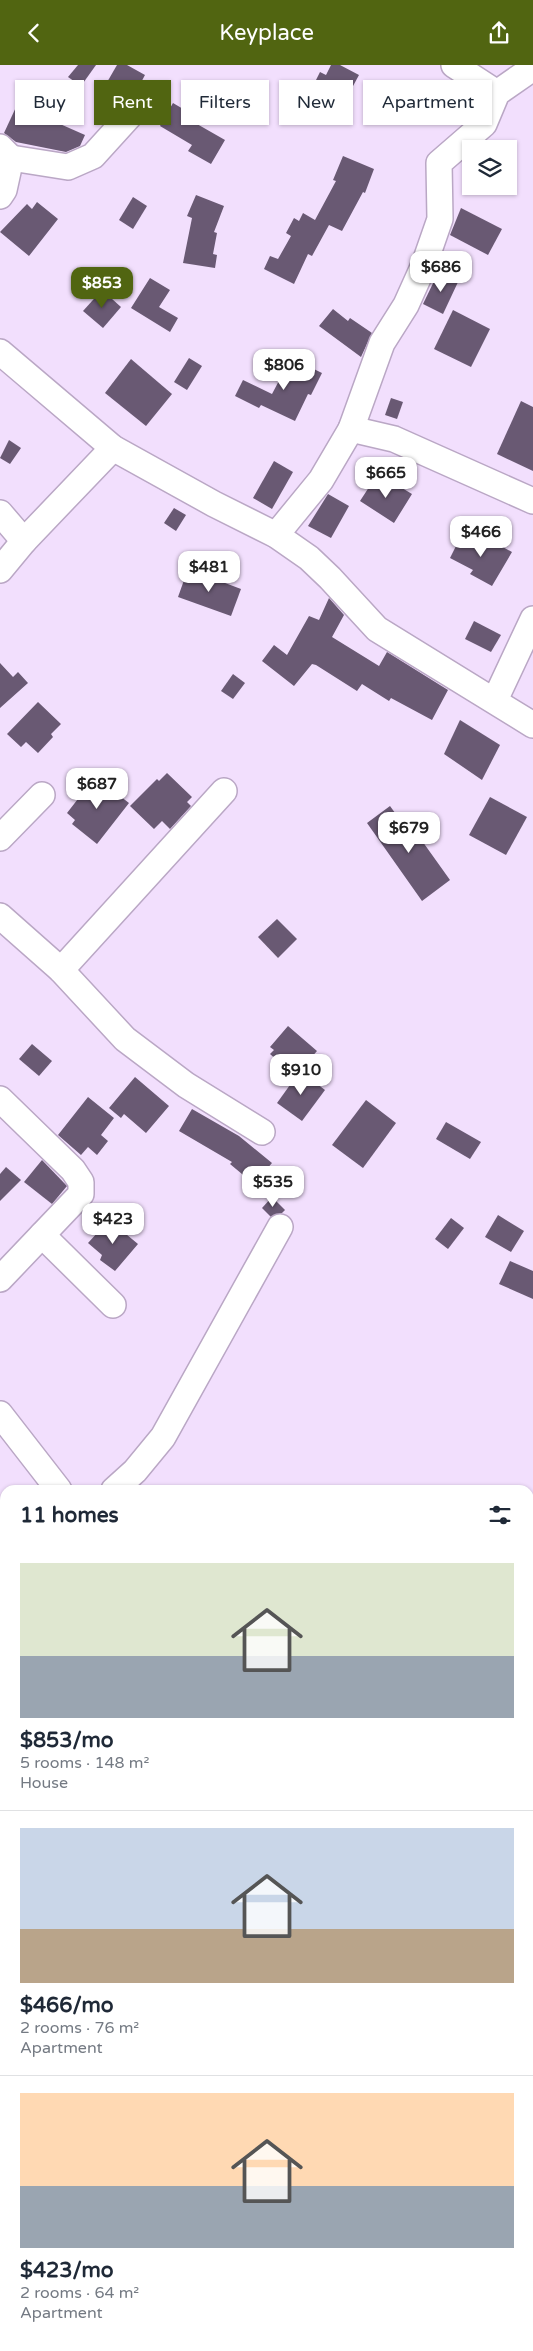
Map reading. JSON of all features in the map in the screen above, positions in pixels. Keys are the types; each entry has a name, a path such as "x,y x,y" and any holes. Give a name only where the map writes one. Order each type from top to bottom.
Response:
{"street":[{"path":"454,65 497,93"},
{"path":"276,535 321,479 351,429 382,343 406,305 424,265 440,219 439,163 484,124 497,93 532,69"},
{"path":"0,196 4,190 5,153 68,167 93,157 122,125"},
{"path":"0,352 113,448 214,504 276,535 316,565 377,629 533,725"},
{"path":"351,429 394,439 533,501"},
{"path":"0,570 24,541 113,448"},
{"path":"0,513 24,541"},
{"path":"495,700 533,619"},
{"path":"61,970 224,791"},
{"path":"0,838 42,795"},
{"path":"0,916 61,970 125,1039 186,1085 262,1132"},
{"path":"0,1099 73,1170 82,1182 81,1194 0,1279"},
{"path":"120,1485 135,1471 162,1437 280,1227"},
{"path":"42,1235 113,1305"},
{"path":"0,1414 56,1485"}],"building":[{"path":"78,65 96,65 84,82 84,80 72,80 68,77"},
{"path":"117,65 127,65 145,75 142,80 108,80"},
{"path":"331,65 340,65 359,75 353,86 353,80 316,80 320,72 326,75"},
{"path":"173,103 181,108 181,125 199,125 225,140 211,164 188,151 192,145 160,126 171,125 171,107"},
{"path":"15,109 15,125 62,125 85,135 80,146 66,152 16,142 4,133"},
{"path":"343,156 374,169 365,193 363,192 342,231 329,225 312,256 308,254 294,284 264,269 270,256 278,259 291,236 286,233 294,218 299,221 303,213 315,220 336,181 333,180"},
{"path":"196,195 224,206 214,232 217,233 213,254 217,255 215,268 183,263 192,218 187,216"},
{"path":"133,197 147,206 133,229 119,220"},
{"path":"37,202 58,219 29,256 0,232 27,204 32,209"},
{"path":"461,208 502,229 488,255 450,235"},
{"path":"438,273 458,282 443,314 423,304"},
{"path":"150,278 170,290 159,307 178,318 170,332 131,308"},
{"path":"102,290 121,307 103,328 83,311"},
{"path":"333,309 348,321 350,318 372,333 361,357 319,326"},
{"path":"453,310 490,329 471,367 434,349"},
{"path":"189,358 202,366 187,390 174,382"},
{"path":"291,358 322,373 311,395 308,394 295,421 261,405 259,408 235,396 243,380 272,394"},
{"path":"131,359 172,394 146,426 105,393"},
{"path":"391,398 403,402 397,419 385,415"},
{"path":"521,401 533,407 533,471 497,454"},
{"path":"9,440 21,448 10,464 0,458"},
{"path":"274,461 293,472 272,509 253,498"},
{"path":"375,478 384,484 387,479 412,494 394,523 360,501"},
{"path":"328,494 349,506 331,538 308,526"},
{"path":"174,508 186,515 176,531 164,523"},
{"path":"462,534 486,547 490,540 512,552 492,586 470,574 473,570 450,558"},
{"path":"188,569 241,589 231,616 178,597"},
{"path":"329,598 344,615 332,637 379,666 387,652 448,690 432,720 391,698 389,701 362,684 357,691 316,665 312,664 294,686 262,661 274,645 287,655 309,616 319,620"},
{"path":"474,621 501,635 491,652 465,639"},
{"path":"0,663 13,677 18,672 28,683 0,708"},
{"path":"233,674 245,683 233,699 221,691"},
{"path":"38,702 61,724 51,734 53,737 38,753 26,742 21,747 7,734"},
{"path":"460,720 500,745 482,780 444,754"},
{"path":"167,773 192,797 187,802 191,806 170,829 162,821 154,829 130,806 157,779 159,781"},
{"path":"95,777 129,803 97,844 72,824 75,820 67,813"},
{"path":"490,797 527,817 506,855 469,835"},
{"path":"390,806 406,828 410,824 450,880 422,901 367,823"},
{"path":"277,919 297,939 278,958 258,937"},
{"path":"288,1026 317,1051 295,1076 270,1054 274,1050 270,1047"},
{"path":"32,1044 52,1061 39,1076 19,1059"},
{"path":"300,1071 325,1090 302,1121 277,1103"},
{"path":"135,1077 169,1106 146,1133 124,1114 121,1118 109,1108"},
{"path":"88,1097 114,1118 101,1135 108,1141 97,1155 88,1147 81,1155 58,1135"},
{"path":"366,1100 396,1123 363,1168 332,1145"},
{"path":"192,1109 239,1136 272,1163 254,1184 230,1164 232,1162 179,1131"},
{"path":"446,1122 481,1142 470,1159 436,1139"},
{"path":"42,1160 67,1186 52,1204 24,1182"},
{"path":"6,1167 21,1180 0,1201 0,1174"},
{"path":"272,1197 285,1210 271,1217 262,1208"},
{"path":"498,1215 524,1231 511,1252 485,1237"},
{"path":"451,1218 464,1228 448,1249 435,1239"},
{"path":"109,1220 138,1244 115,1271 100,1260 102,1255 88,1243"},
{"path":"510,1261 533,1271 533,1299 499,1284"}]}
